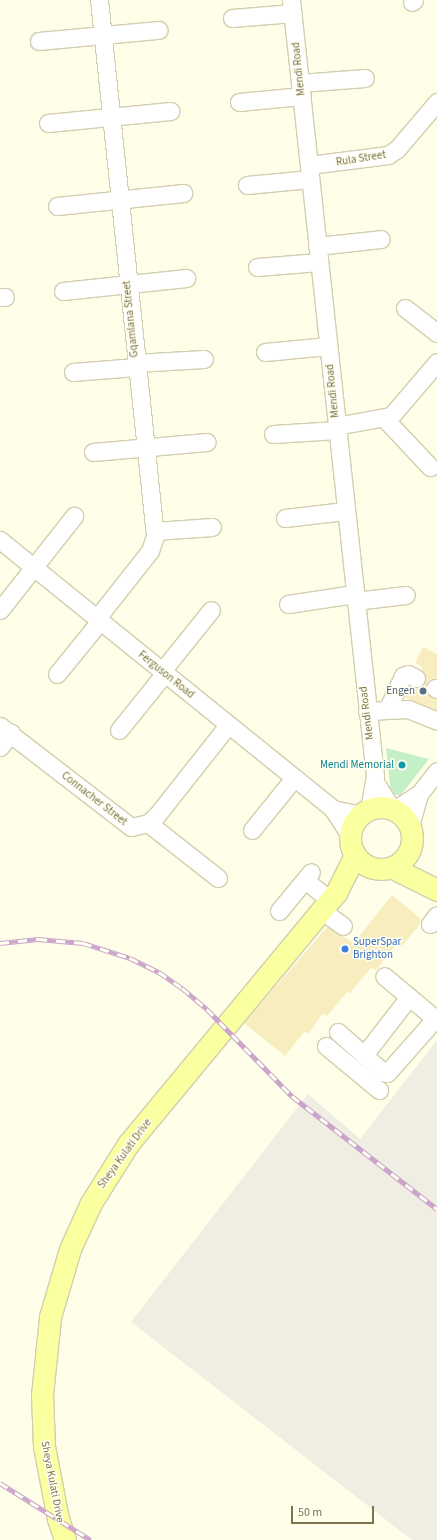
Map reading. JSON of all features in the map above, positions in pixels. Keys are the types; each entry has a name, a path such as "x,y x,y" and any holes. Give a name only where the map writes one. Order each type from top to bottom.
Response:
{"main road":[{"path":"388,869 404,860 411,850 413,839 410,826 405,818 393,809 365,812 353,824 352,845 365,865 388,869 433,888"},
{"name":"Sheya Kulati Drive","path":"329,901 352,845"},
{"path":"411,850 433,888"},
{"name":"Sheya Kulati Drive","path":"65,1540 44,1446 42,1395 50,1317 70,1250 91,1202 128,1144 329,901 366,874 388,869"}],"street":[{"name":"Gqamlana Street","path":"56,674 150,551 155,531 127,283 120,200 99,0"},
{"path":"232,18 292,6"},
{"name":"Mendi Road","path":"292,6 354,598 375,782 365,812"},
{"path":"39,41 158,30"},
{"path":"239,102 364,78"},
{"name":"Rula Street","path":"246,185 388,155 397,149 437,102"},
{"path":"48,123 170,111"},
{"path":"57,206 183,193"},
{"path":"257,267 381,239"},
{"path":"63,291 127,283 186,278"},
{"path":"405,308 437,333"},
{"path":"265,352 328,346"},
{"path":"73,372 204,359"},
{"path":"272,434 336,428 384,419 396,413 437,363"},
{"path":"384,419 430,468"},
{"path":"94,452 207,442"},
{"path":"285,518 345,511"},
{"path":"0,610 35,568 74,516"},
{"path":"155,531 212,527"},
{"name":"Ferguson Road","path":"0,540 333,808 352,845"},
{"path":"288,604 354,598 406,596"},
{"path":"118,730 211,610"},
{"path":"388,708 403,676 408,674 416,678"},
{"path":"367,711 388,708 419,711 437,721"},
{"path":"218,878 148,824 228,725"},
{"path":"0,747 5,730"},
{"name":"Connacher Street","path":"5,730 121,822 131,827 148,824"},
{"path":"393,809 419,794 437,771"},
{"path":"252,830 294,778"},
{"name":"Mendi Road","path":"375,782 393,809"},
{"path":"410,826 419,794"},
{"name":"Ferguson Road","path":"333,808 365,812"},
{"path":"279,911 308,876 329,901 343,926"},
{"path":"338,1032 387,1073 433,1021 432,1016 384,976"},
{"path":"364,1055 409,997"},
{"path":"326,1046 379,1090"}],"shaded area":[{"path":"437,1040 437,1540 412,1540 131,1322 308,1094 360,1139"}],"green space":[{"path":"386,748 429,759 400,796 391,793"}],"building":[{"path":"423,647 437,654 437,678 429,680 425,688 427,694 437,699 437,710 404,697 409,686 417,688 425,682 422,667 415,663"},
{"path":"392,895 421,919 420,924 401,947 396,945 376,970 371,968 350,993 347,992 327,1016 322,1014 309,1033 304,1032 285,1056 244,1023 327,927 354,943"}],"railway":[{"path":"0,943 38,939 83,943 130,958 159,972 182,988 207,1009 292,1096 437,1209"},
{"path":"0,1483 91,1540"}],"place":[{"name":"Engen","path":"423,691"},
{"name":"Mendi Memorial","path":"402,765"},
{"name":"SuperSpar Brighton","path":"345,949"}]}
